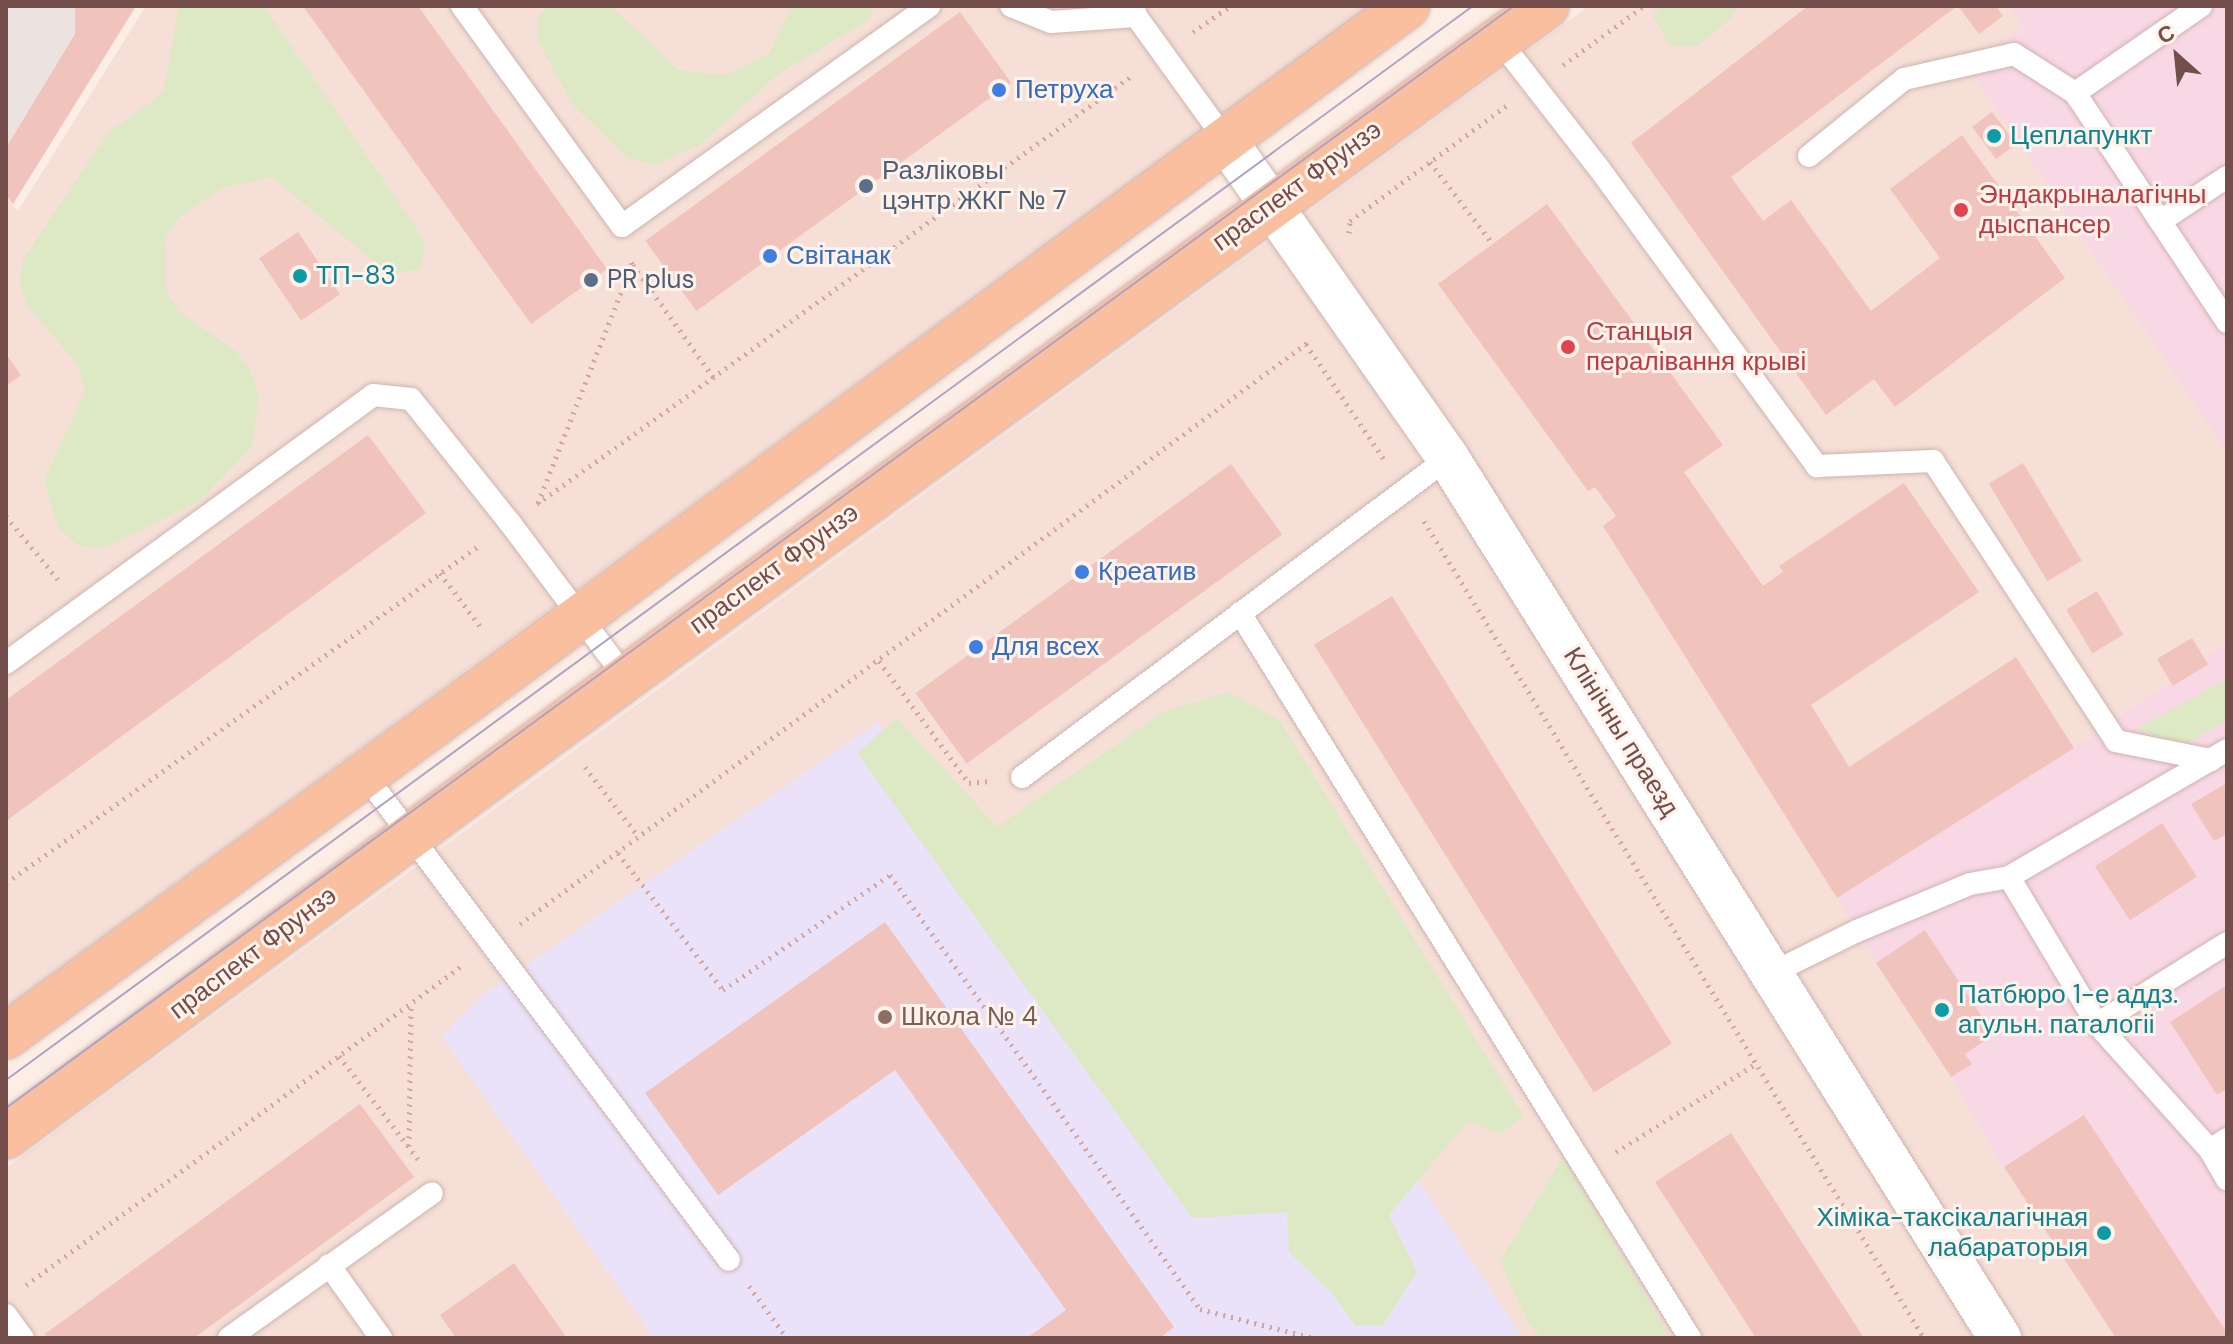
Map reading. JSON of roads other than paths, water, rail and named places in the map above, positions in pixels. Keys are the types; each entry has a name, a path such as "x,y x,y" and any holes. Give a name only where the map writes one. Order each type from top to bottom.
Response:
{"main road":[{"path":"6,1036 1407,6"},
{"name":"праспект Фрунзэ","path":"6,1136 410,836 1546,6"}],"street":[{"name":"Клінічны праезд","path":"1224,138 1448,458 2000,1338"}],"lane":[{"path":"462,6 622,226 929,6"},
{"path":"1011,6 1051,22 1135,11 1224,138"},
{"path":"2075,93 2201,6"},
{"path":"1499,40 1817,466 1933,461 2116,741 2219,755"},
{"path":"1809,156 1904,79 2014,54 2075,93 2227,322"},
{"path":"2162,220 2227,177"},
{"path":"6,663 373,395 411,399 510,523 626,678"},
{"path":"1022,777 1448,458"},
{"path":"1240,613 1690,1338"},
{"path":"1772,973 1857,931 1970,884 2009,877 2219,755"},
{"path":"365,775 729,1260"},
{"path":"2009,877 2097,1024 2219,1144 2227,1179"},
{"path":"2097,1024 2227,943"},
{"path":"229,1338 432,1193"},
{"path":"329,1265 381,1338"},
{"path":"6,1315 23,1338"}],"tram line":[{"path":"6,1080 1473,6"},
{"path":"6,1108 1514,6"}],"place":[{"name":"Петруха","path":"999,90"},
{"name":"Цеплапункт","path":"1994,136"},
{"name":"Разліковы цэнтр ЖКГ № 7","path":"866,186"},
{"name":"Эндакрыналагічны дыспансер","path":"1961,210"},
{"name":"Світанак","path":"770,256"},
{"name":"ТП-83","path":"300,276"},
{"name":"PR plus","path":"591,280"},
{"name":"Станцыя пералівання крыві","path":"1568,347"},
{"name":"Креатив","path":"1082,572"},
{"name":"Для всех","path":"976,647"},
{"name":"Патбюро 1-е аддз. агульн. паталогіі","path":"1942,1010"},
{"name":"Школа № 4","path":"885,1017"},
{"name":"Хіміка-таксікалагічная лабараторыя","path":"2104,1233"}]}
